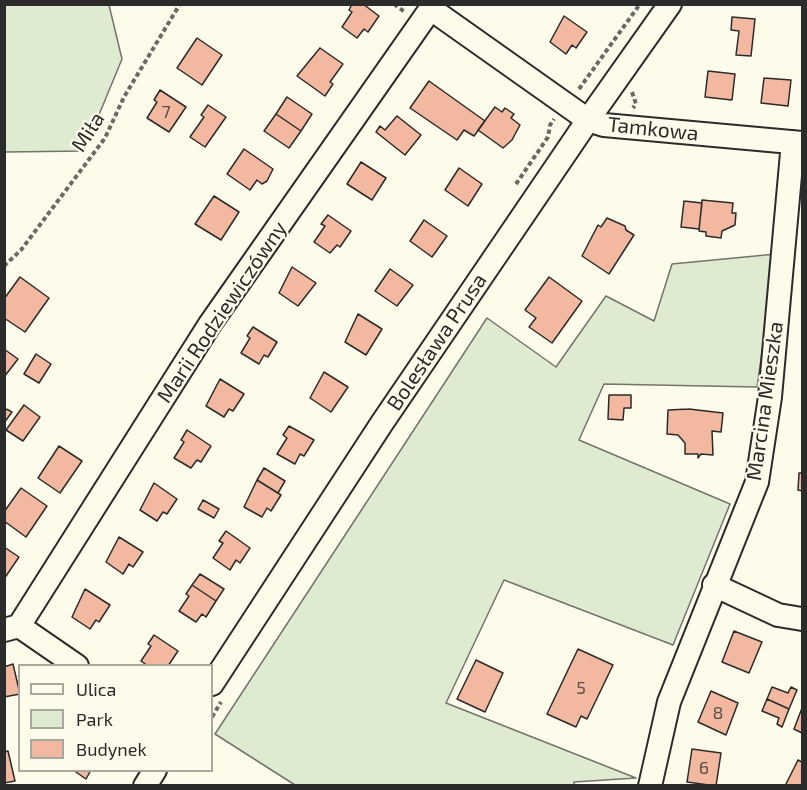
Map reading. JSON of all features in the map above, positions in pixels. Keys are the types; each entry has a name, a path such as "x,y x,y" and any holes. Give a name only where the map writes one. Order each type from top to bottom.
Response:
{"street":[{"name":"Bolesława Prusa","path":"213,682 388,413 670,4"},
{"name":"Tamkowa","path":"432,7 588,120 604,125 798,143"},
{"name":"Marii Rodziewiczówny","path":"74,664 12,628 210,324 432,7"},
{"name":"Marcina Mieszka","path":"650,786 669,702 757,482 770,397 798,143"},
{"path":"714,585 778,615 802,619"},
{"path":"145,786 154,772"}],"path":[{"name":"Miła","path":"4,266 21,250 105,138 124,97 180,4"},
{"path":"605,55 640,4"}],"green space":[{"path":"4,5 109,5 122,59 84,151 5,152"},
{"path":"776,254 757,387 604,384 579,440 730,504 673,645 504,580 446,703 636,778 574,782 574,786 295,785 215,734 487,318 556,367 606,296 654,321 672,264"}],"building":[{"path":"352,4 363,4 379,16 368,32 364,29 357,38 342,27 352,12 349,10"},
{"path":"564,16 587,32 576,48 572,45 566,54 550,42"},
{"path":"732,17 755,19 751,56 736,55 739,31 731,30"},
{"path":"197,38 222,55 202,85 177,68"},
{"path":"320,48 343,64 330,82 333,84 325,96 297,76"},
{"path":"708,71 735,74 732,100 705,97"},
{"path":"764,78 791,80 788,106 761,103"},
{"path":"429,81 485,121 474,136 464,130 457,140 410,108"},
{"path":"160,90 186,107 169,132 147,118 157,102 154,100"},
{"path":"287,97 312,114 301,131 276,114"},
{"path":"208,105 226,117 205,147 190,137 204,117 201,115"},
{"path":"495,107 502,112 505,108 514,114 511,118 520,125 512,140 503,148 478,130"},
{"path":"276,114 301,131 289,148 264,131"},
{"path":"397,116 421,135 405,155 376,132 380,126 385,130"},
{"path":"244,149 273,169 267,181 262,184 257,180 250,190 227,174"},
{"path":"361,162 386,178 372,200 347,184"},
{"path":"459,168 482,184 468,206 445,190"},
{"path":"214,196 239,212 221,240 195,224"},
{"path":"702,200 733,203 732,213 736,213 735,225 722,231 721,238 706,236 706,232 699,231"},
{"path":"684,201 702,203 699,229 681,227"},
{"path":"328,215 351,231 340,247 337,245 330,253 314,242 325,226 321,224"},
{"path":"607,218 625,226 626,230 634,235 609,274 582,256 598,225 601,227"},
{"path":"424,220 447,236 432,257 410,241"},
{"path":"292,267 316,283 298,306 279,293"},
{"path":"390,269 413,285 397,306 375,291"},
{"path":"20,277 49,298 25,332 4,318 4,299"},
{"path":"549,277 582,301 552,343 529,327 536,318 525,310"},
{"path":"358,314 382,329 366,355 345,342"},
{"path":"253,327 277,342 268,357 264,355 259,364 241,353 250,338 247,336"},
{"path":"4,349 18,359 4,377"},
{"path":"36,354 51,364 39,383 24,374"},
{"path":"324,372 348,387 331,412 310,398"},
{"path":"220,379 244,394 233,411 229,409 224,417 206,406"},
{"path":"609,395 631,395 631,408 624,408 623,420 608,419"},
{"path":"24,405 40,417 23,441 6,430"},
{"path":"4,408 12,412 4,423"},
{"path":"689,409 723,413 721,432 712,431 713,455 701,454 698,458 698,454 685,454 685,443 678,435 667,434 668,410"},
{"path":"289,426 314,440 304,456 300,454 295,464 277,454 287,438 283,435"},
{"path":"187,430 211,446 201,462 197,460 191,468 174,458 184,442 181,440"},
{"path":"59,446 82,461 60,493 38,478"},
{"path":"264,468 285,481 278,493 257,480"},
{"path":"799,473 802,473 802,491 798,490"},
{"path":"257,480 281,495 271,511 267,508 262,517 244,507"},
{"path":"154,483 177,499 167,514 163,512 157,521 140,510"},
{"path":"21,488 47,506 26,537 4,521 4,512"},
{"path":"203,500 219,509 214,518 198,509"},
{"path":"226,531 250,548 240,563 236,560 230,570 213,558 223,543 219,541"},
{"path":"119,537 143,552 133,567 129,564 123,574 106,562"},
{"path":"4,547 19,557 4,579"},
{"path":"200,574 224,589 216,601 192,585"},
{"path":"192,585 216,601 206,617 202,614 196,622 179,611 189,596 186,594"},
{"path":"85,589 110,605 99,622 96,620 90,629 72,617"},
{"path":"734,631 762,642 749,673 722,662"},
{"path":"154,635 178,651 169,664 145,664 141,661 151,646 148,644"},
{"path":"578,649 613,665 587,719 581,716 576,727 547,714"},
{"path":"476,660 503,673 485,712 457,699"},
{"path":"13,664 18,694 4,697 4,667"},
{"path":"772,687 788,693 791,687 797,690 789,709 767,699"},
{"path":"711,691 738,703 726,735 698,722"},
{"path":"767,699 789,709 782,727 777,724 779,718 762,711"},
{"path":"802,708 802,733 794,729"},
{"path":"692,749 721,753 716,786 687,782"},
{"path":"8,751 15,781 4,783 4,752"},
{"path":"798,760 802,762 802,786 785,786"},
{"path":"76,772 90,772 86,779"}]}
